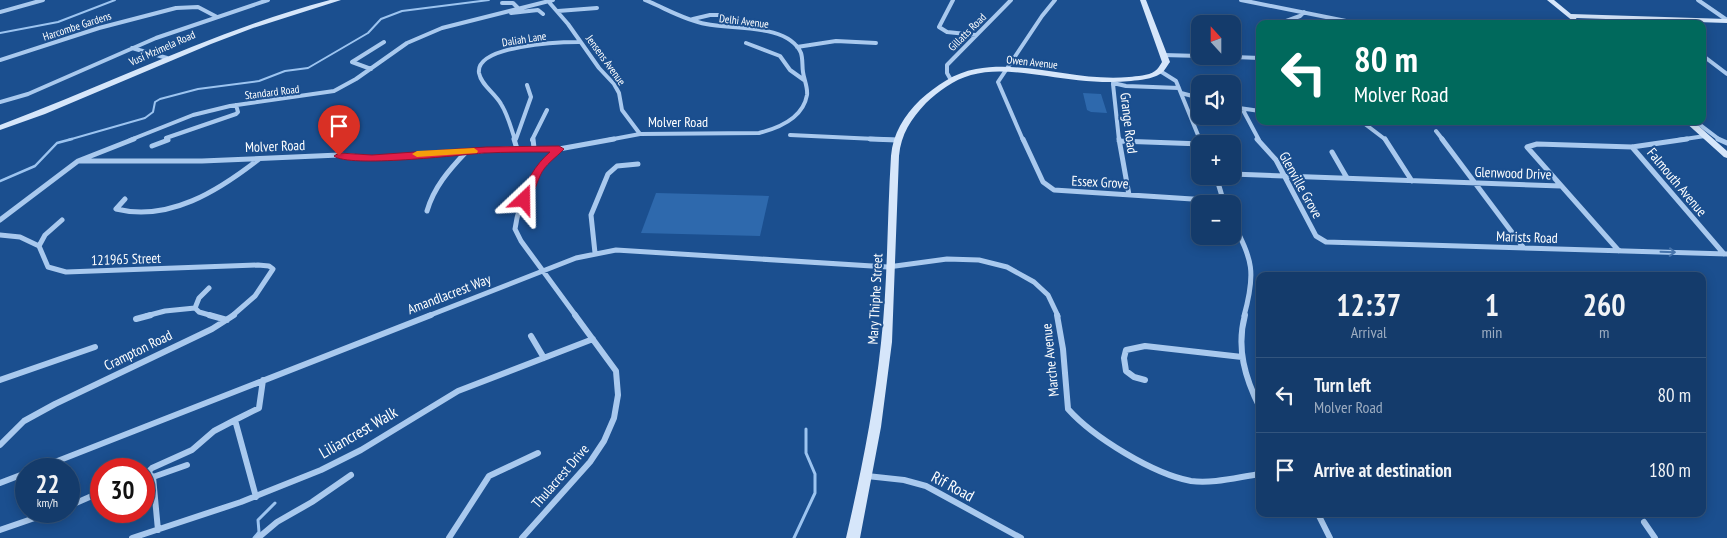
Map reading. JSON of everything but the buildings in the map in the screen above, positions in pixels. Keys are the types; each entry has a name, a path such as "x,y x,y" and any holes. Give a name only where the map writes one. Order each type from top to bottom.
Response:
{"street":[{"path":"0,12 43,0"},
{"path":"0,102 28,94 132,48 268,0"},
{"name":"Vusi Mzimela Road","path":"0,128 50,110 214,38 266,20 338,0"},
{"name":"Delhi Avenue","path":"645,0 693,20 715,26 767,31 789,40 797,47"},
{"path":"953,0 939,27 947,32 976,35"},
{"name":"Gillatts Road","path":"951,80 947,73 947,65 1011,0"},
{"path":"1006,69 1055,0"},
{"path":"1144,0 1166,62 1160,71 1174,78 1198,135"},
{"path":"1241,0 1343,20"},
{"path":"1550,0 1574,20"},
{"path":"1698,0 1727,20"},
{"name":"Standard Road","path":"0,220 78,161 193,115 216,108 334,91 347,85 418,37 442,28 551,1"},
{"name":"Jensens Avenue","path":"551,1 597,65 618,90 623,110 635,123 640,134"},
{"path":"502,3 513,3 519,9"},
{"name":"Harcombe Gardens","path":"0,60 99,28 176,8 198,7 218,17"},
{"path":"557,11 597,8"},
{"path":"503,13 539,10 543,14"},
{"path":"1289,20 1300,16 1304,12"},
{"path":"693,20 710,15 723,15"},
{"path":"1569,16 1628,20"},
{"path":"1706,21 1727,20"},
{"path":"804,80 802,62 797,47 852,39 876,43"},
{"path":"371,69 352,62 384,42"},
{"name":"Daliah Lane","path":"517,149 516,139 502,104 479,72 481,63 484,59 498,52 580,42"},
{"path":"746,43 780,56 790,70 804,80"},
{"path":"132,48 167,58"},
{"path":"1163,55 1191,56"},
{"path":"1241,57 1256,58"},
{"path":"1706,58 1727,74"},
{"name":"Owen Avenue","path":"951,80 984,70 1006,69 1081,79 1179,88"},
{"name":"Essex Grove","path":"1006,69 998,82 1000,90 1043,182 1048,187 1059,191 1191,200"},
{"name":"Owen Avenue","path":"1113,82 1144,78 1160,71"},
{"name":"Molver Road","path":"78,161 339,156 372,158 534,148 559,149 640,134 747,134 770,131 786,124 800,110 808,92 804,80"},
{"name":"Mary Thiphe Street","path":"853,538 880,408 886,359 898,140 910,117 951,80"},
{"name":"Grange Road","path":"1113,82 1128,195"},
{"path":"516,139 531,97 528,85"},
{"path":"1181,93 1191,96"},
{"path":"152,146 168,140 166,138 236,114 238,112 236,105"},
{"path":"534,148 532,140 546,110"},
{"path":"1243,110 1256,111"},
{"name":"Glenville Grove","path":"1243,110 1255,136 1276,160 1316,236 1326,242"},
{"path":"1367,125 1386,139 1412,181"},
{"path":"1436,131 1523,248"},
{"path":"1699,131 1727,143"},
{"path":"1699,131 1727,156"},
{"name":"Glenwood Drive","path":"1561,186 1527,147 1538,144 1632,147 1699,131"},
{"path":"790,135 898,140"},
{"path":"1120,141 1191,144"},
{"name":"Falmouth Avenue","path":"1632,147 1725,254"},
{"name":"Thulacrest Drive","path":"522,538 592,461 618,408 618,379 616,371 517,235 516,222 536,173 543,163 559,149"},
{"path":"427,211 435,187 466,152"},
{"path":"1332,152 1347,178"},
{"path":"125,199 116,209 124,213 166,210 225,185 259,159"},
{"path":"595,253 591,215 608,174 614,167 638,164"},
{"name":"Glenwood Drive","path":"1241,174 1561,186"},
{"path":"1561,186 1619,251"},
{"path":"0,235 20,237 38,246 45,235 62,220"},
{"path":"1241,239 1251,260 1252,276 1241,329 1242,357 1245,376 1256,399"},
{"name":"Marists Road","path":"1326,242 1725,254"},
{"name":"121965 Street","path":"38,246 48,267 66,272 269,266"},
{"name":"Amandlacrest Way","path":"65,458 543,271 595,253 616,250 645,250 891,267"},
{"name":"Marche Avenue","path":"891,267 962,258 994,262 1026,276 1048,295 1057,308 1068,409 1080,422 1140,460 1169,475 1190,480 1209,481 1256,475"},
{"name":"Crampton Road","path":"0,445 24,421 227,320 245,307 258,293 270,275 272,269 269,266"},
{"path":"195,308 199,298 209,288"},
{"path":"136,319 165,311 195,308 199,312 227,320"},
{"path":"531,336 544,358"},
{"name":"Liliancrest Walk","path":"132,538 256,497 348,457 458,390 593,339"},
{"path":"1145,380 1132,377 1126,371 1124,354 1126,350 1145,346 1242,357"},
{"path":"0,380 94,347"},
{"path":"155,467 192,450 214,431 259,408 262,380"},
{"path":"235,420 256,497"},
{"path":"449,538 489,476 538,453"},
{"path":"155,472 186,465"},
{"path":"258,538 268,527 312,502 351,475"},
{"name":"Rif Road","path":"866,476 904,480 926,486 1021,538"},
{"path":"0,483 15,477"},
{"path":"155,513 158,530"},
{"path":"1320,517 1330,538"},
{"path":"1644,522 1654,538"},
{"path":"0,530 20,523"}],"shaded area":[{"path":"1083,93 1101,94 1107,113 1087,110"},
{"path":"656,193 769,196 760,236 641,233"}],"waterway":[{"path":"0,33 58,22 115,0"},
{"path":"68,140 145,118 153,112 155,102 160,99 198,89 259,81 285,71 308,68 368,33 381,19 402,11 489,0"},
{"path":"0,181 35,166 57,143 72,139"},
{"path":"794,538 815,493 815,474 806,453 806,429"},
{"path":"254,538 259,532 258,520 275,503"}],"slow traffic":[{"path":"417,154 474,151"}],"route":[{"path":"339,156 372,158 486,150 559,149 543,163 536,173 524,200"}]}
